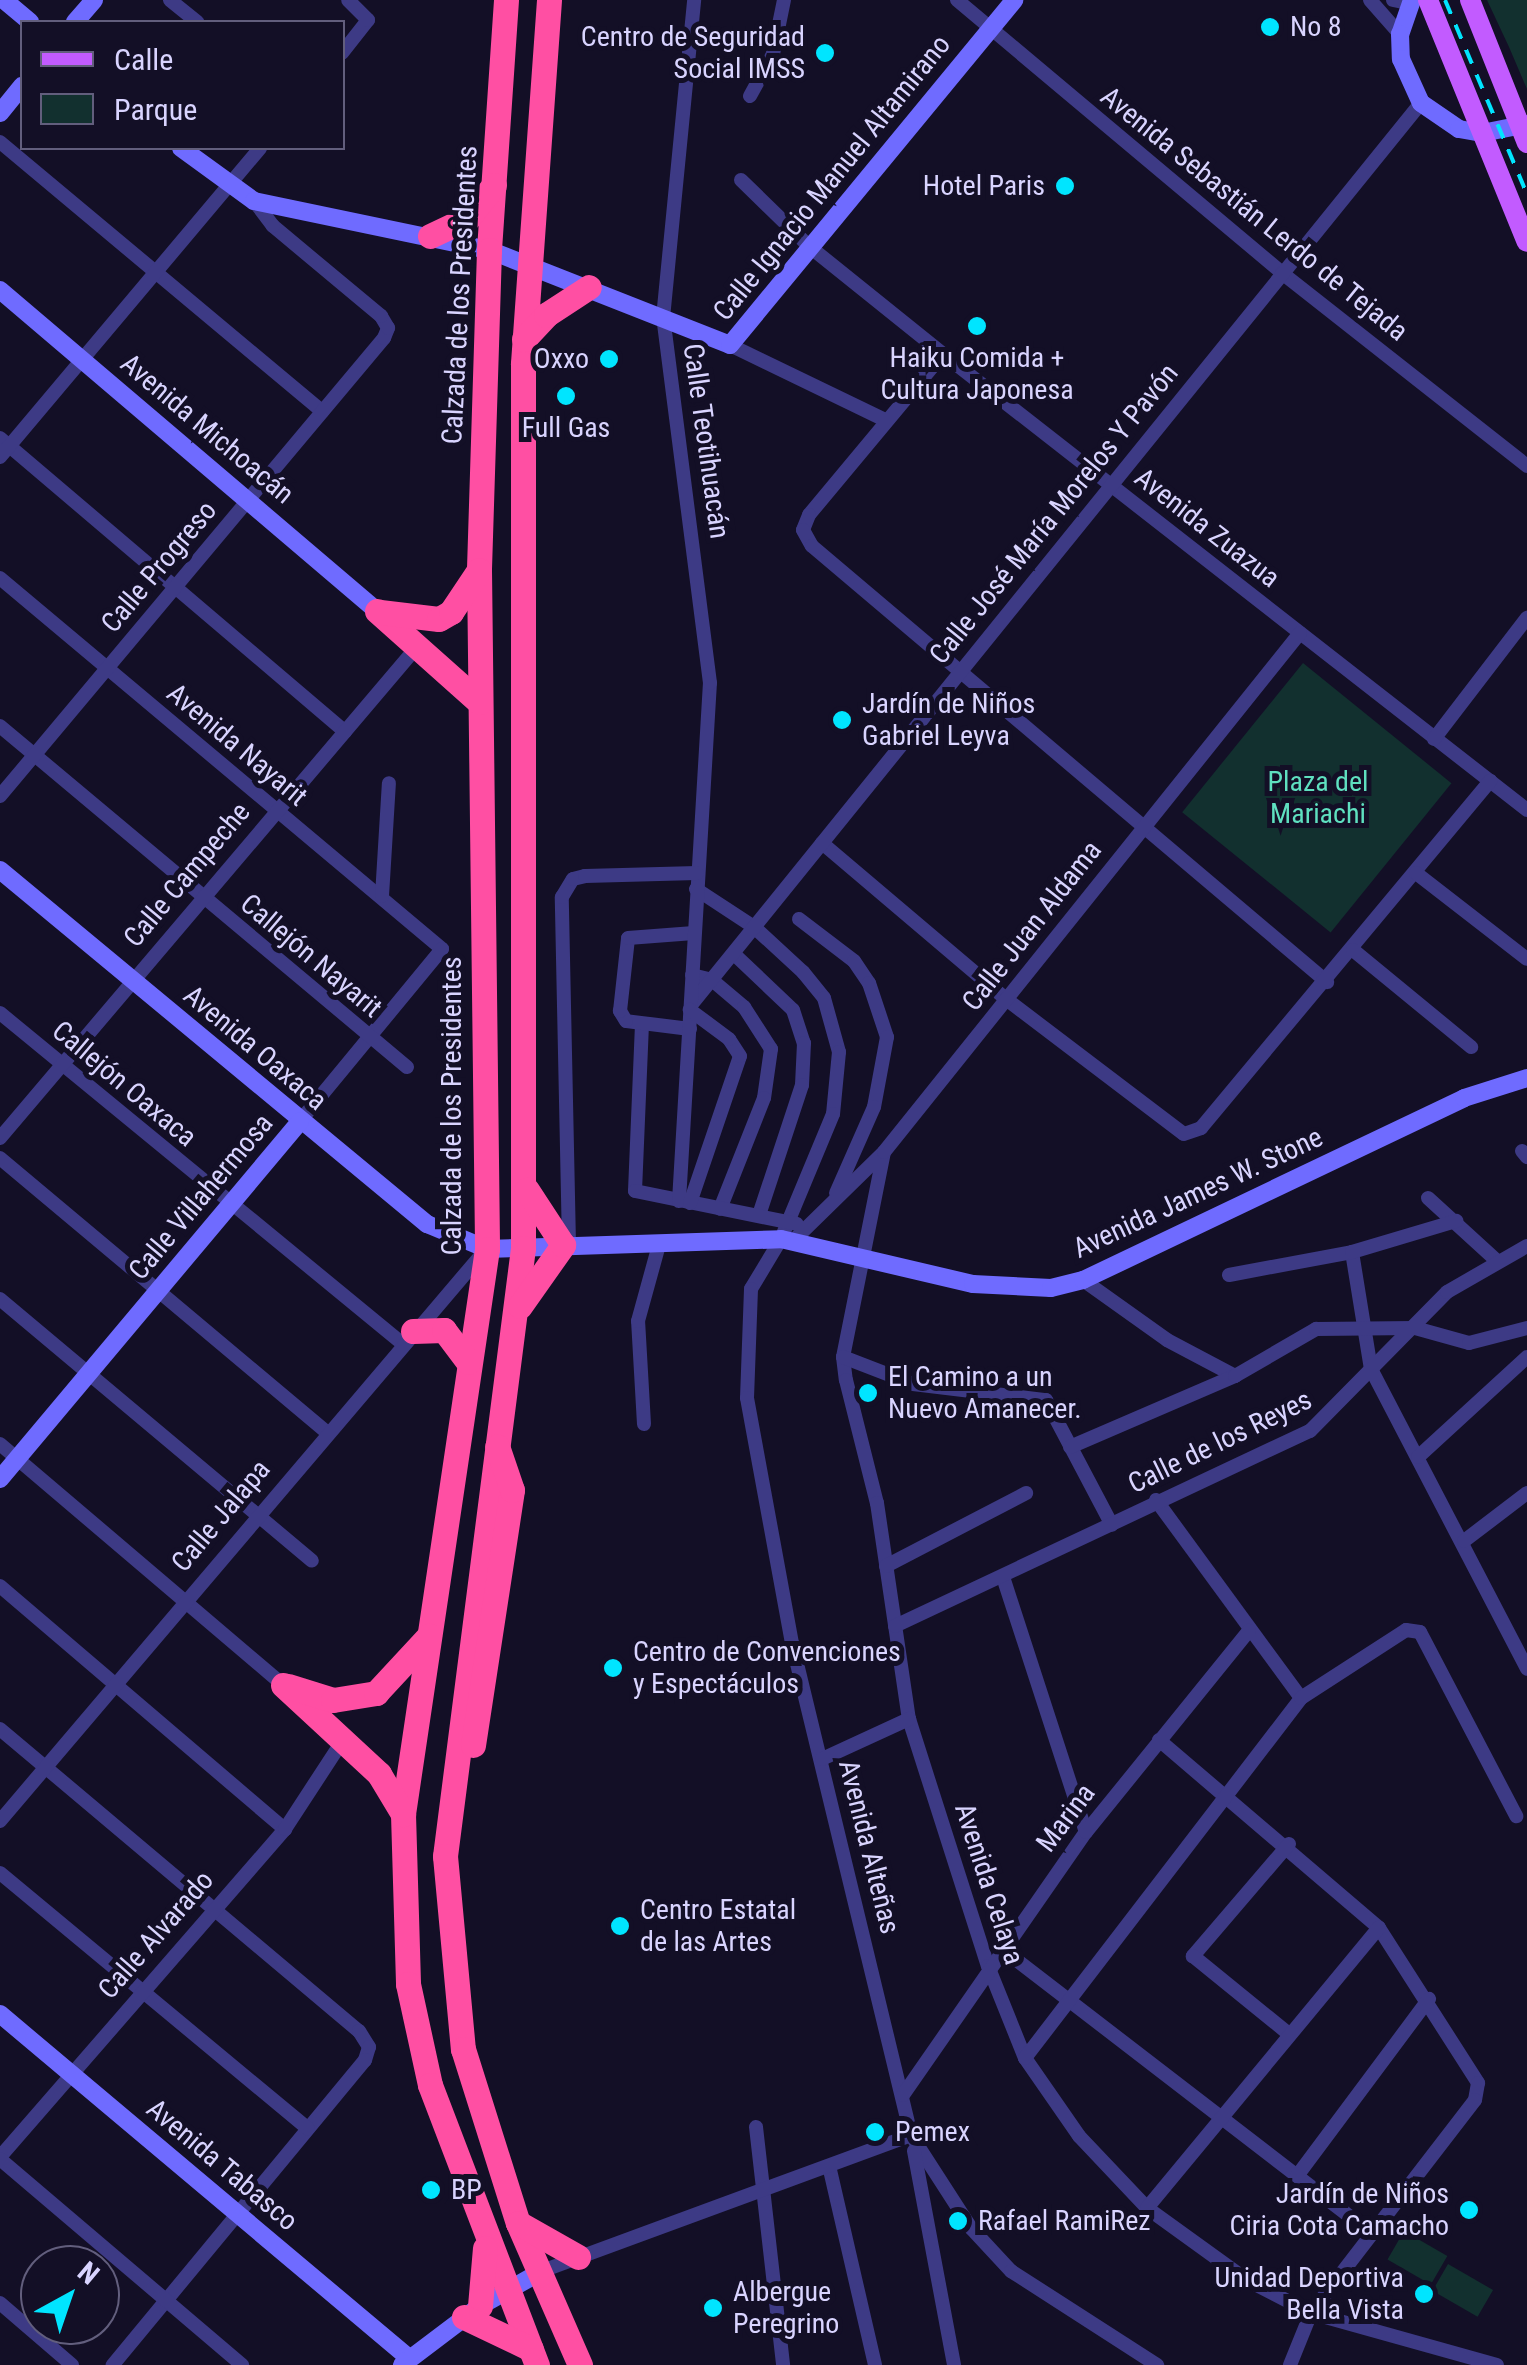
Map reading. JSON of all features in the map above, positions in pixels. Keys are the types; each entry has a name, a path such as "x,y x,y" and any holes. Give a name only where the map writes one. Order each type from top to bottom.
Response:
{"highway":[{"name":"Calzada de los Presidentes","path":"506,0 489,250 479,570 486,1249 403,1814 408,1984 430,2085 534,2357"},
{"path":"549,0 524,339 523,1248 450,1798 448,1925 463,2049 518,2223 542,2270 580,2365"},
{"path":"430,236 468,218 494,185"},
{"path":"524,339 546,314 588,287"},
{"path":"378,611 438,619 451,612 479,570"},
{"path":"378,611 479,702"},
{"path":"516,1313 566,1244 525,1185"},
{"path":"408,1338 444,1330 468,1362"},
{"path":"283,1685 356,1700 389,1683 429,1636"},
{"path":"283,1685 393,1790 403,1814"},
{"path":"518,2223 578,2257"},
{"path":"486,2238 472,2311 534,2357"}],"main road":[{"path":"1470,0 1525,132"},
{"path":"1410,1 1482,133 1527,242"}],"street":[{"path":"4,0 28,20"},
{"path":"77,20 94,0"},
{"path":"170,0 195,20"},
{"path":"345,49 368,20 348,0"},
{"name":"Calle Teotihuacán","path":"685,1202 707,626 663,318 694,0"},
{"path":"750,96 773,54 784,0"},
{"name":"Avenida Sebastián Lerdo de Tejada","path":"957,0 1282,273 1526,464"},
{"name":"Calle Ignacio Manuel Altamirano","path":"730,345 1014,0"},
{"path":"1370,0 1400,34"},
{"path":"1410,1 1400,34 1408,82 1421,102 1459,129 1525,132"},
{"path":"0,113 20,88"},
{"name":"Calle José María Morelos Y Pavón","path":"690,1007 960,670 1103,501 1108,482 1421,102"},
{"path":"0,142 322,411"},
{"path":"183,150 228,186 254,201 430,236 531,264 730,345 885,420"},
{"path":"258,150 82,360 3,447 345,732"},
{"name":"Avenida Zuazua","path":"741,180 810,246 943,354 1527,810"},
{"name":"Calle Progreso","path":"0,796 388,328 254,201"},
{"name":"Avenida Michoacán","path":"0,290 378,611"},
{"path":"943,354 885,420 803,530 812,546 1327,982"},
{"name":"Avenida Nayarit","path":"0,578 442,948"},
{"path":"1434,738 1527,618"},
{"name":"Calle Juan Aldama","path":"792,1232 884,1152 1300,633"},
{"name":"Calle Campeche","path":"0,1138 201,896 416,648"},
{"name":"Callejón Nayarit","path":"0,726 407,1068"},
{"path":"822,843 1006,999 1177,1133 1201,1128 1327,982 1490,782"},
{"path":"382,896 390,784"},
{"name":"Avenida Oaxaca","path":"0,870 426,1224 486,1249"},
{"path":"1416,873 1527,960"},
{"path":"566,1244 562,897 573,879 584,876 696,881 754,927 824,998 839,1052 833,1114 792,1232 759,1215 639,1195 642,1024"},
{"path":"799,919 854,961 869,983 887,1037 874,1106 834,1199"},
{"path":"690,1029 623,1020 627,940 694,933"},
{"name":"Calle Villahermosa","path":"0,1480 442,948"},
{"path":"1353,950 1471,1046"},
{"path":"734,954 794,1010 804,1043 802,1085 759,1215"},
{"path":"692,974 712,980 766,1033 772,1062 720,1209"},
{"path":"685,1202 740,1056 729,1039 690,1007"},
{"name":"Callejón Oaxaca","path":"0,1012 229,1206 408,1338"},
{"name":"Avenida James W. Stone","path":"486,1249 566,1244 659,1245 792,1232 862,1260 1022,1290 1083,1280 1464,1098 1527,1078"},
{"name":"Avenida Celaya","path":"884,1152 843,1357 886,1566 909,1719 988,1966 1025,2058 1080,2136 1147,2208 1247,2280 1311,2313 1497,2365"},
{"path":"0,1158 326,1432"},
{"path":"1428,1198 1496,1260"},
{"path":"1230,1275 1352,1252 1456,1221"},
{"name":"Avenida Alteñas","path":"792,1232 751,1289 747,1398 792,1643 911,2135 950,2199 1010,2271 1158,2365"},
{"path":"644,1424 638,1321 659,1245"},
{"name":"Calle de los Reyes","path":"895,1626 1004,1580 1156,1500 1310,1431 1447,1292 1496,1260 1527,1246"},
{"name":"Calle Jalapa","path":"0,1822 256,1514 486,1249"},
{"path":"1352,1252 1371,1369 1464,1541 1527,1669"},
{"path":"1083,1280 1167,1340 1235,1376"},
{"path":"0,1299 312,1561"},
{"path":"1070,1447 1235,1376 1297,1335 1365,1324 1415,1328 1470,1343 1520,1329 1527,1354 1418,1457"},
{"path":"843,1357 913,1384 1046,1400 1112,1524"},
{"path":"0,1444 283,1685"},
{"path":"886,1566 1026,1493"},
{"path":"1464,1541 1527,1493"},
{"path":"1156,1500 1249,1632 1302,1698"},
{"path":"1004,1580 1086,1832"},
{"path":"0,1586 285,1829"},
{"path":"1025,2058 1302,1698 1406,1630 1420,1632 1516,1816"},
{"name":"Marina","path":"904,2094 988,1966 1086,1832 1249,1632"},
{"path":"822,1759 909,1719"},
{"path":"0,1729 359,2031 369,2047 239,2215 113,2365"},
{"name":"Calle Alvarado","path":"0,2158 212,1908 285,1829 342,1740"},
{"path":"1159,1740 1289,1844 1379,1928 1429,1999 1473,2072 1475,2100 1311,2313 1290,2365"},
{"path":"1289,1844 1192,1956 1289,2034"},
{"path":"0,1873 308,2129"},
{"path":"1147,2208 1379,1928"},
{"path":"1001,1948 1372,2234"},
{"path":"1297,2176 1429,1999"},
{"name":"Avenida Tabasco","path":"0,2014 406,2361"},
{"path":"756,2127 783,2365"},
{"path":"406,2361 472,2311 542,2270 830,2170 911,2135 954,2365"},
{"path":"0,2158 242,2365"},
{"path":"830,2170 875,2365"},
{"path":"0,2303 72,2365"}],"green space":[{"path":"1487,0 1527,0 1527,89 1509,47"},
{"name":"Plaza del Mariachi","path":"1303,663 1451,783 1331,932 1182,812"},
{"path":"1404,2231 1447,2256 1431,2285 1388,2260"},
{"path":"1448,2264 1493,2290 1478,2317 1432,2291"}],"railway":[{"path":"1445,0 1527,194"}],"place":[{"name":"No 8","path":"1270,27"},
{"name":"Centro de Seguridad Social IMSS","path":"825,53"},
{"name":"Hotel Paris","path":"1065,186"},
{"name":"Haiku Comida + Cultura Japonesa","path":"977,326"},
{"name":"Oxxo","path":"609,359"},
{"name":"Full Gas","path":"566,396"},
{"name":"Jardín de Niños Gabriel Leyva","path":"842,720"},
{"name":"El Camino a un Nuevo Amanecer.","path":"868,1393"},
{"name":"Centro de Convenciones y Espectáculos","path":"613,1668"},
{"name":"Centro Estatal de las Artes","path":"620,1926"},
{"name":"Pemex","path":"875,2132"},
{"name":"BP","path":"431,2190"},
{"name":"Jardín de Niños Ciria Cota Camacho","path":"1469,2210"},
{"name":"Rafael RamiRez","path":"958,2221"},
{"name":"Unidad Deportiva Bella Vista","path":"1424,2294"},
{"name":"Albergue Peregrino","path":"713,2308"}]}
